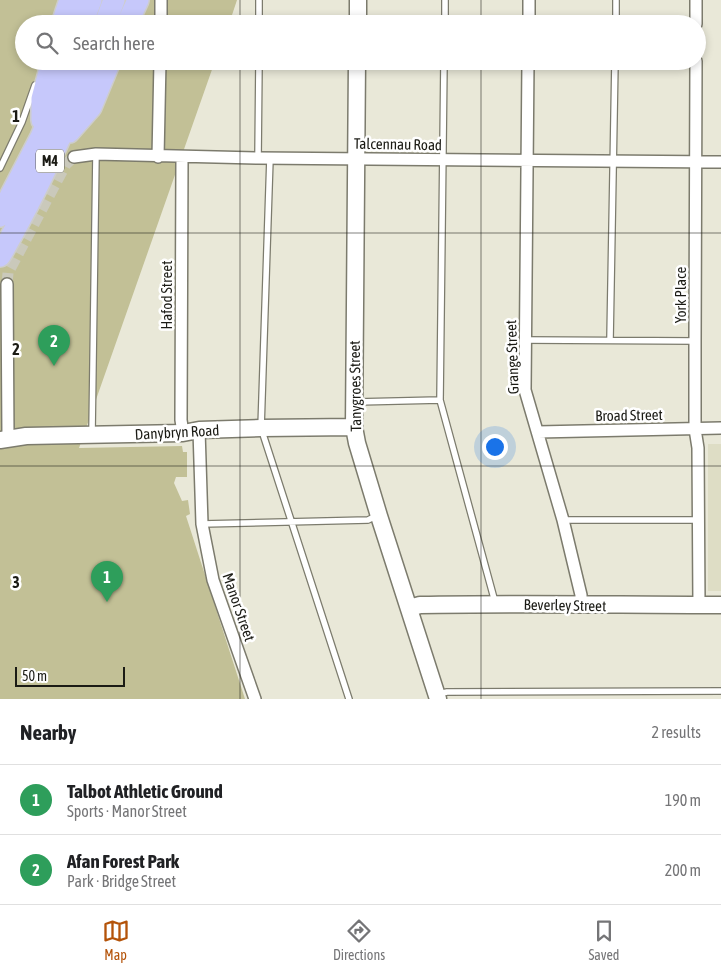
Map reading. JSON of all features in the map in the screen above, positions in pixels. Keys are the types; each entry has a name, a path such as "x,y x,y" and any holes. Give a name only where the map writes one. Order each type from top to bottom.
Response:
{"highway":[{"path":"65,15 70,0"},
{"path":"85,15 91,0"},
{"path":"108,15 114,0"},
{"path":"131,15 138,0"},
{"path":"50,70 42,99 58,146"},
{"name":"M4","path":"0,216 58,146 60,92 67,70"},
{"name":"M4","path":"0,256 58,146 88,70"},
{"path":"58,146 90,107 106,70"}],"street":[{"path":"161,0 161,15"},
{"path":"358,0 358,15"},
{"path":"529,0 529,15"},
{"path":"696,0 696,15"},
{"path":"158,157 160,70"},
{"name":"Tanygroes Street","path":"357,70 354,427 379,516 437,697"},
{"name":"Grange Street","path":"528,70 525,390 563,520 581,605"},
{"name":"York Place","path":"696,70 695,341 699,605"},
{"name":"Talcennau Road","path":"58,146 96,154 158,157 721,162"},
{"name":"Hafod Street","path":"182,156 181,420 191,432 202,524"},
{"path":"4,439 4,304 7,284"},
{"name":"Danybryn Road","path":"4,439 26,436 191,432 261,428 354,427"},
{"name":"Broad Street","path":"538,432 721,428"},
{"name":"Manor Street","path":"202,524 212,580 254,699"},
{"name":"Beverley Street","path":"409,608 420,605 495,604 721,605"}],"lane":[{"path":"259,0 259,15"},
{"path":"445,0 445,15"},
{"path":"616,0 616,15"},
{"path":"258,158 259,70"},
{"path":"444,70 440,400 495,604"},
{"path":"610,340 615,70"},
{"path":"0,168 22,122 37,79"},
{"path":"92,435 96,154"},
{"path":"270,158 261,428 349,699"},
{"path":"526,340 695,341"},
{"path":"354,402 440,400"},
{"path":"202,524 368,520 379,516"},
{"path":"563,520 698,520"},
{"path":"437,697 447,692 721,691"}],"shaded area":[{"path":"0,0 237,0 232,15 15,15 15,70 212,70 79,448 182,446 183,452 187,452 187,477 176,477 174,483 182,501 188,500 190,514 186,516 245,699 0,699"},
{"path":"708,444 721,444 721,591 708,591"}],"tunnel":[{"path":"7,284 8,273 66,164 74,157"}],"place":[{"name":"Afan Forest Park","path":"54,366"},
{"name":"Talbot Athletic Ground","path":"107,602"}]}
